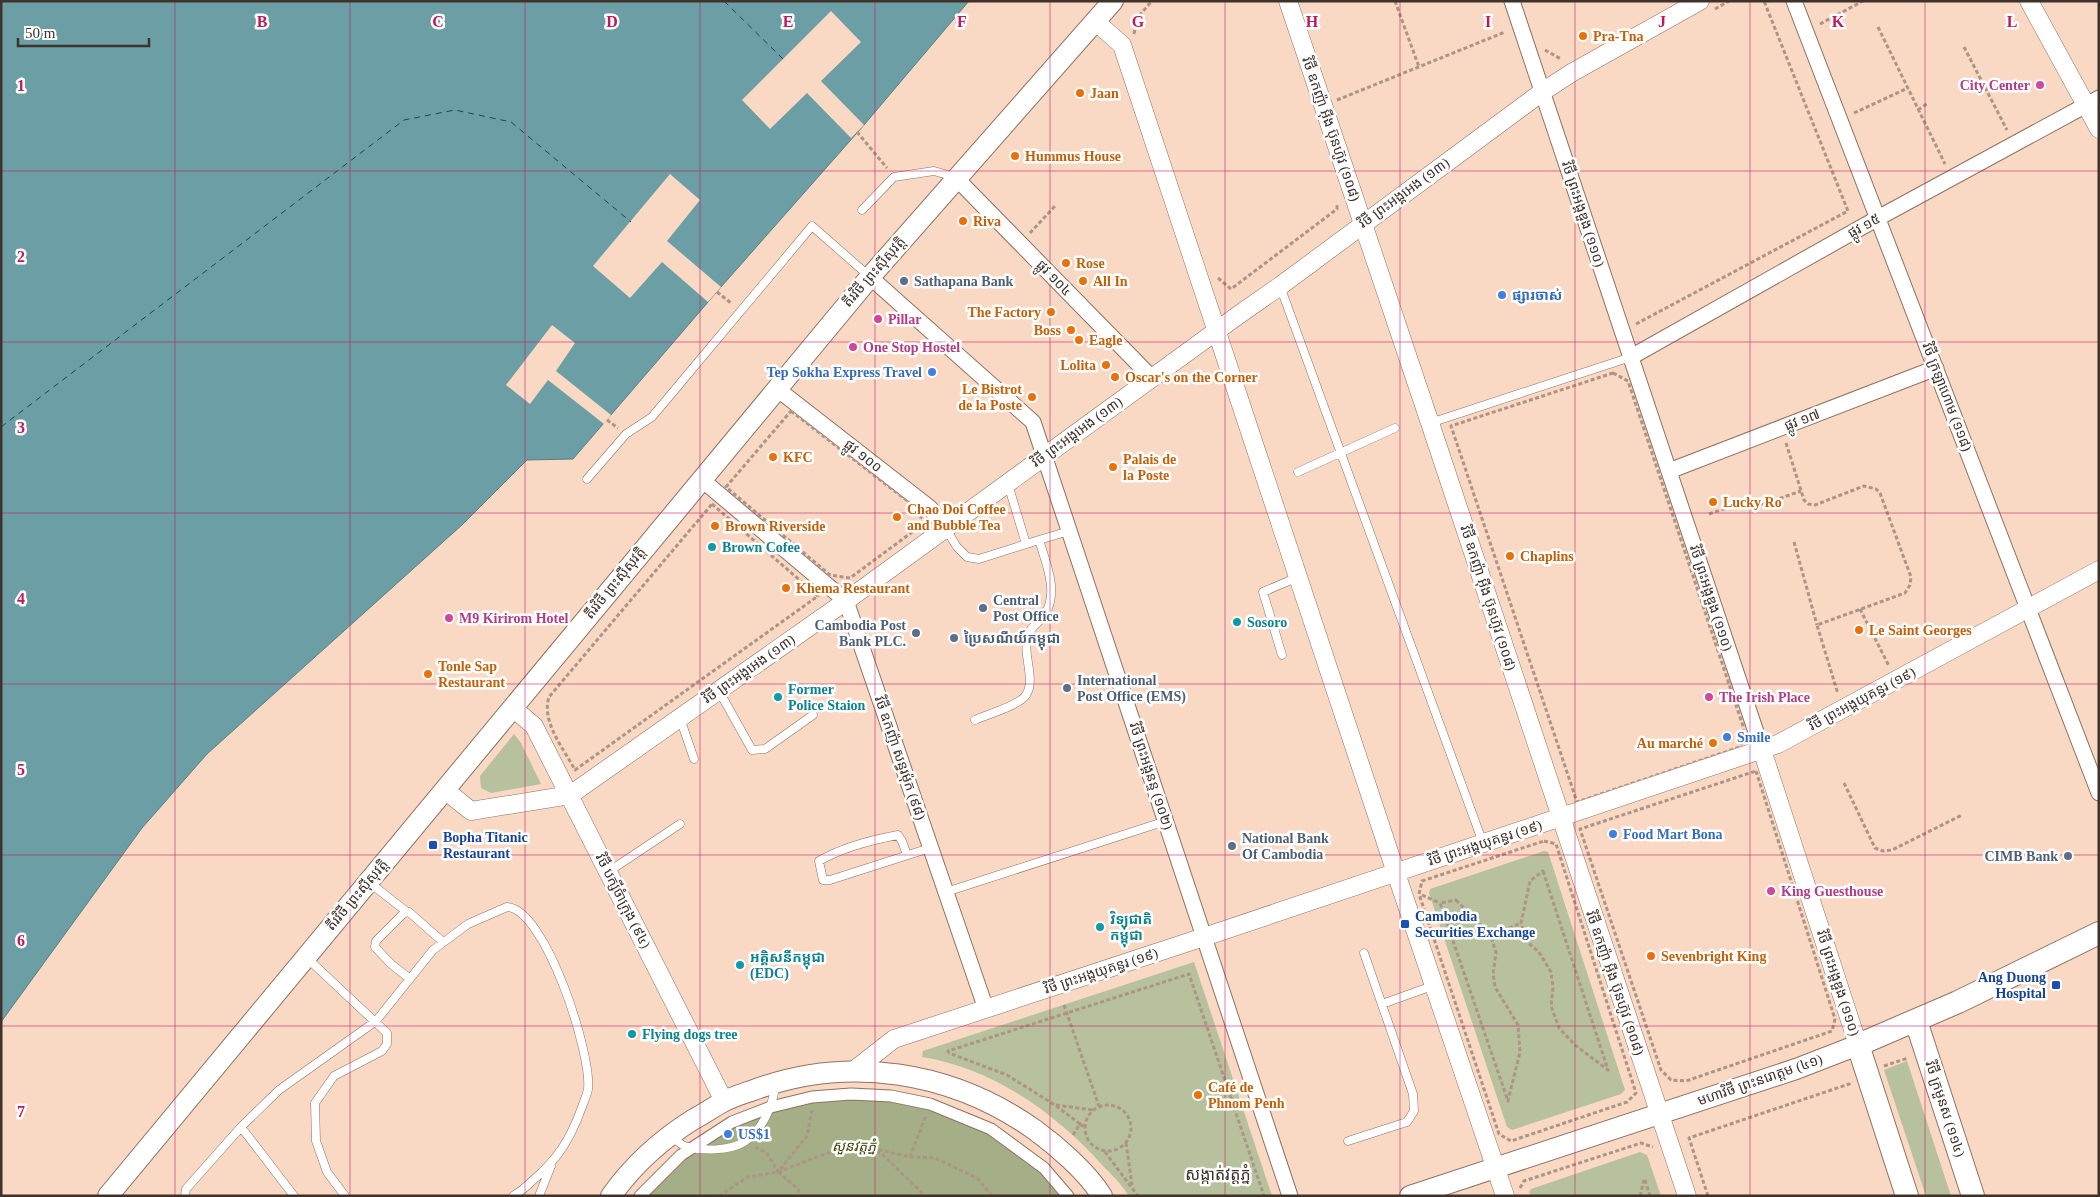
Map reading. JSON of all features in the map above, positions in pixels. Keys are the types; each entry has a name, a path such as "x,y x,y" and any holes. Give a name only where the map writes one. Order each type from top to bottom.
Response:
{"main road":[{"name":"តីរវិថី ព្រះស៊ីសុវត្តិ","path":"108,1196 776,388 956,178 1113,1"},
{"name":"មហាវិថី ព្រះនរោត្តម (៤១)","path":"1410,1196 1796,1069 1916,1021 2099,933"},
{"name":"វិថី ក្រមួនស (១១៤)","path":"1916,1021 1974,1196"},
{"name":"វិថី ព្រះអង្គឌួង (១១០)","path":"1858,1045 1907,1196"},
{"path":"612,1196 622,1180 668,1135 724,1101 775,1082 809,1074 853,1071 898,1073 956,1087 1010,1112 1058,1148 1102,1196"}],"street":[{"name":"វិថី ឧកញ៉ា អ៊ីង ប៊ុនហ៊ូវ (១០៨)","path":"1288,1 1687,1196"},
{"name":"វិថី ព្រះអង្គឌួង (១១០)","path":"1512,1 1762,750 1858,1045"},
{"name":"វិថី ក្រឡាហោម (១១៨)","path":"1794,1 2099,793"},
{"path":"2029,1 2092,101 2099,129"},
{"name":"វិថី ព្រះអង្គអេង (១៣)","path":"444,790 471,811 570,796 846,601 1280,286 1542,92 1573,72 1706,6"},
{"path":"1095,21 1122,45 1396,873 1496,1168 1512,1193"},
{"name":"ផ្លូវ ១៥","path":"1631,357 1878,218 2092,101"},
{"name":"ផ្លូវ ១០៤","path":"956,178 1152,378"},
{"name":"វិថី ព្រះអង្គនន្ទ (១០២)","path":"870,277 1033,422 1290,1196"},
{"name":"ផ្លូវ ១៧","path":"1669,471 1936,368"},
{"name":"ផ្លូវ ១០០","path":"776,388 930,508 946,528"},
{"path":"701,479 846,601"},
{"name":"វិថី ព្រះអង្គយុគន្ធរ (១៩)","path":"853,1071 894,1039 1778,744 2099,570"},
{"name":"វិថី ឧកញ៉ា សន្ធរម៉ុក (៩៨)","path":"846,601 986,1009"},
{"name":"វិថី បក្សីចំាក្រុង (៩៤)","path":"513,708 534,726 724,1101"},
{"path":"640,1196 681,1155 732,1122 771,1107 812,1097 851,1094 891,1096 930,1104 991,1129 1044,1168 1068,1196"}],"lane":[{"path":"862,210 894,177 934,171 956,178"},
{"path":"587,479 626,434 652,417 812,226 870,277"},
{"path":"1280,286 1483,843"},
{"path":"1430,423 1631,357"},
{"path":"1298,472 1395,428"},
{"path":"1008,483 1026,544"},
{"path":"946,528 957,546 967,557 979,559 1069,530"},
{"path":"975,720 1018,702 1027,694 1029,686 1026,640 1033,626 1046,614 1052,582 1039,540"},
{"path":"1282,655 1263,592 1298,578"},
{"path":"718,691 752,750 764,749 813,716"},
{"path":"680,718 694,759"},
{"path":"946,892 1166,822"},
{"path":"608,872 680,824"},
{"path":"907,855 898,835 871,840 831,854 819,861 824,880 830,880 930,848"},
{"path":"368,882 407,912 411,912 443,942"},
{"path":"186,1196 186,1189 241,1127 279,1090 376,1021 433,950 468,924 508,907 514,908 522,914 542,939 560,973 584,1050 588,1089 573,1131 551,1164 540,1194 550,1196"},
{"path":"407,912 375,944 379,952 409,978"},
{"path":"1348,1141 1407,1122 1414,1111 1413,1094 1364,953"},
{"path":"306,957 387,1033 387,1044 382,1051 334,1076 315,1103 316,1141 327,1172 345,1196"},
{"path":"1382,1004 1435,985"},
{"path":"668,1135 685,1146 707,1150 731,1147 744,1142 771,1107 775,1082"},
{"path":"241,1127 294,1196"},
{"path":"513,1196 551,1164"}],"path":[{"path":"1137,18 1152,1"},
{"path":"1395,1 1419,67"},
{"path":"1706,6 1729,1"},
{"path":"1633,315 1636,324 1848,211 1764,1"},
{"path":"1806,32 1863,1"},
{"path":"1323,106 1520,26"},
{"path":"1878,27 1952,178"},
{"path":"1964,47 2014,144"},
{"path":"1840,120 1908,88"},
{"path":"1918,110 1928,103"},
{"path":"857,132 894,177"},
{"path":"1026,237 1055,206"},
{"path":"1231,289 1336,210"},
{"path":"717,292 740,310"},
{"path":"1613,373 1628,381 1743,726 1744,736 1740,747 1577,802 1452,426 1613,373"},
{"path":"791,410 923,513 915,530 850,578 830,575 726,487 791,410"},
{"path":"1781,428 1804,500 1808,504 1815,505 1864,486 1876,489 1880,493 1908,569 1910,585 1905,593 1817,624"},
{"path":"1708,514 1747,501 1752,508 1801,491"},
{"path":"712,504 818,596 576,770 548,721 546,705 549,697 712,504"},
{"path":"1794,542 1843,709"},
{"path":"1860,608 1897,680"},
{"path":"1756,771 1835,1019 1832,1031 1824,1036 1686,1082 1671,1080 1661,1070 1580,829 1756,771"},
{"path":"1844,783 1875,848 1882,851 1892,850 1962,815"},
{"path":"1544,841 1556,844 1636,1093 1627,1102 1511,1141 1499,1134 1419,894 1422,881 1544,841"},
{"path":"1543,871 1608,1070 1574,1045 1559,1028 1551,1006 1553,988 1551,972 1539,952 1527,942 1521,923 1530,881 1543,871"},
{"path":"1419,894 1440,903 1456,900 1491,936 1496,953 1493,974 1495,987 1518,1025 1520,1052 1508,1101 1440,903"},
{"path":"1491,936 1521,923"},
{"path":"1085,1128 1055,1105 1007,1075 948,1051 1189,974 1264,1196"},
{"path":"1064,1005 1099,1106"},
{"path":"1708,1196 1689,1138 1849,1084 1852,1094"},
{"path":"778,1172 807,1136 812,1111 812,1097"},
{"path":"1055,1105 1093,1110"},
{"path":"1126,1143 1113,1151 1105,1151 1093,1146 1088,1141 1085,1128 1088,1115 1099,1106 1114,1105 1127,1114 1131,1129 1126,1143 1132,1186"},
{"path":"910,1157 929,1107"},
{"path":"1073,1134 1080,1124"},
{"path":"744,1142 767,1153 778,1172 798,1189 800,1196"},
{"path":"1512,1193 1524,1181 1641,1143 1655,1148"},
{"path":"864,1146 882,1154 925,1196"},
{"path":"719,1196 748,1177 778,1172 833,1151 864,1146 910,1157 936,1158 977,1178 992,1196"},
{"path":"1105,1151 1138,1196"},
{"path":"1640,1196 1645,1180 1650,1196"}],"green space":[{"path":"514,734 521,743 541,784 491,793 481,788 480,776"},
{"path":"1544,851 1548,852 1625,1090 1621,1094 1512,1130 1507,1127 1429,893 1430,889"},
{"path":"1194,962 1272,1196 1129,1196 1086,1148 1066,1129 1022,1096 974,1071 922,1057 923,1051"},
{"path":"1907,1061 1951,1196 1926,1196 1884,1070"},
{"name":"សួនវត្ដភ្នំ","path":"890,1099 929,1107 989,1132 1042,1170 1064,1196 644,1196 683,1157 734,1125 772,1110 812,1100"},
{"path":"1640,1152 1647,1155 1661,1196 1531,1196 1529,1192 1531,1189"}],"water":[{"path":"1,1 969,1 864,125 573,459 527,460 463,524 207,754 142,828 1,1022"}],"pier":[{"path":"831,11 861,42 821,81 864,125 851,138 807,93 770,129 742,100"},
{"path":"670,174 700,200 667,241 721,287 708,302 662,262 630,298 593,266"},
{"path":"552,325 575,343 556,371 611,415 604,424 548,380 530,404 506,385"}],"ferry route":[{"path":"724,1 783,59"},
{"path":"1,427 404,120 455,110 511,122 631,222"}],"place":[{"name":"Pra-Tna","path":"1583,36"},
{"name":"City Center","path":"2040,85"},
{"name":"Jaan","path":"1080,93"},
{"name":"Hummus House","path":"1015,156"},
{"name":"Riva","path":"963,221"},
{"name":"Rose","path":"1066,263"},
{"name":"Sathapana Bank","path":"904,281"},
{"name":"All In","path":"1083,281"},
{"name":"ផ្សារចាស់","path":"1502,295"},
{"name":"The Factory","path":"1051,312"},
{"name":"Pillar","path":"878,319"},
{"name":"Boss","path":"1071,330"},
{"name":"Eagle","path":"1079,340"},
{"name":"One Stop Hostel","path":"853,347"},
{"name":"Lolita","path":"1106,365"},
{"name":"Tep Sokha Express Travel","path":"932,372"},
{"name":"Oscar's on the Corner","path":"1115,377"},
{"name":"Le Bistrot de la Poste","path":"1032,397"},
{"name":"KFC","path":"773,457"},
{"name":"Palais de la Poste","path":"1113,467"},
{"name":"Lucky Ro","path":"1713,502"},
{"name":"Chao Doi Coffee and Bubble Tea","path":"897,517"},
{"name":"Brown Riverside","path":"715,526"},
{"name":"Brown Cofee","path":"712,547"},
{"name":"Chaplins","path":"1510,556"},
{"name":"Khema Restaurant","path":"786,588"},
{"name":"Central Post Office","path":"983,608"},
{"name":"M9 Kirirom Hotel","path":"449,618"},
{"name":"Sosoro","path":"1237,622"},
{"name":"Le Saint Georges","path":"1859,630"},
{"name":"Cambodia Post Bank PLC.","path":"916,633"},
{"name":"ប្រៃសណីយ៍កម្ពុជា","path":"954,638"},
{"name":"Tonle Sap Restaurant","path":"428,674"},
{"name":"International Post Office (EMS)","path":"1067,688"},
{"name":"Former Police Staion","path":"778,697"},
{"name":"The Irish Place","path":"1709,697"},
{"name":"Smile","path":"1727,737"},
{"name":"Au marché","path":"1713,743"},
{"name":"Food Mart Bona","path":"1613,834"},
{"name":"Bopha Titanic Restaurant","path":"433,845"},
{"name":"National Bank Of Cambodia","path":"1232,846"},
{"name":"CIMB Bank","path":"2068,856"},
{"name":"King Guesthouse","path":"1771,891"},
{"name":"Cambodia Securities Exchange","path":"1405,924"},
{"name":"វិទ្យុជាតិ កម្ពុជា","path":"1100,927"},
{"name":"Sevenbright King","path":"1651,956"},
{"name":"អគ្គិសនីកម្ពុជា (EDC)","path":"740,965"},
{"name":"Ang Duong Hospital","path":"2056,985"},
{"name":"Flying dogs tree","path":"632,1034"},
{"name":"Café de Phnom Penh","path":"1198,1095"},
{"name":"US$1","path":"728,1134"}],"district":[{"name":"សង្កាត់វត្តភ្នំ","path":"1218,1174"}]}
